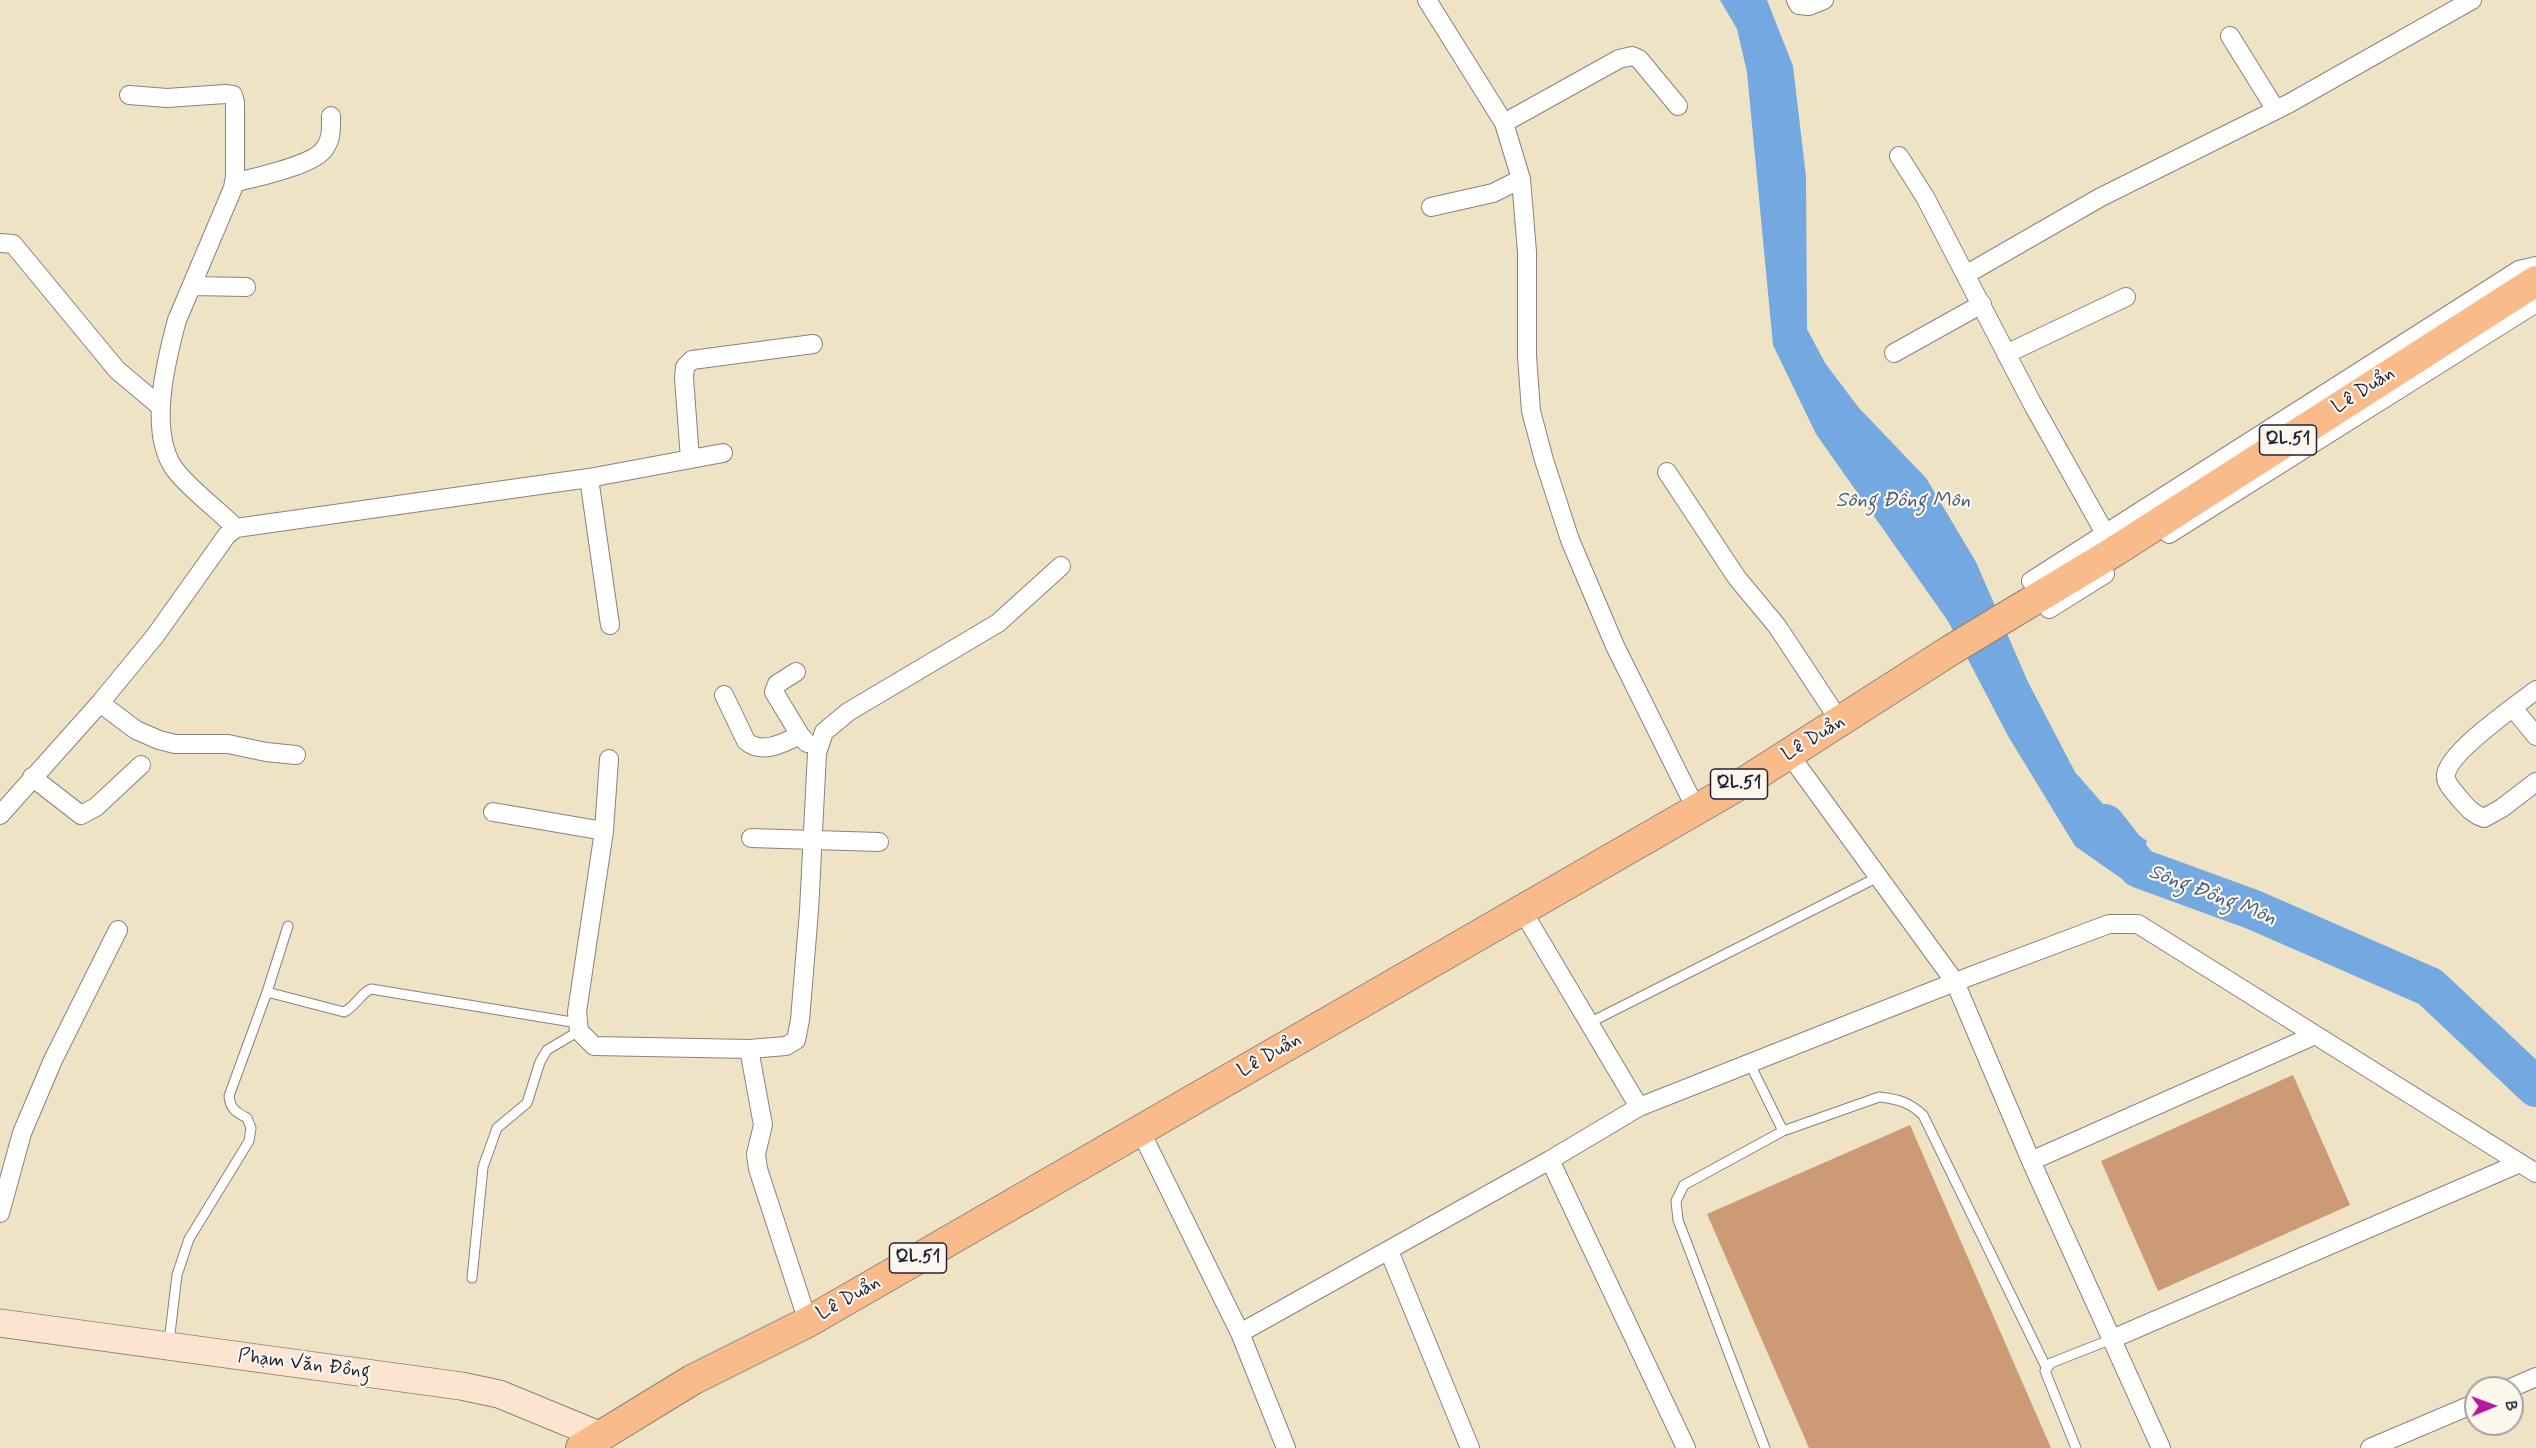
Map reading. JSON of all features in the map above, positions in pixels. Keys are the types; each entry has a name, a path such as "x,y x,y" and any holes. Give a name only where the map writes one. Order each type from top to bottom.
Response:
{"main road":[{"name":"Lê Duẩn","path":"591,1442 692,1380 808,1322 1789,754 2040,596 2110,543 2536,281"},
{"name":"Phạm Văn Đồng","path":"0,1323 169,1348 461,1386 499,1394 591,1442"}],"street":[{"path":"1427,0 1504,123 1521,179 1527,252 1527,356 1531,411 1570,540 1615,646 1696,809"},
{"path":"1796,0 1799,5 1809,6 1824,0"},
{"path":"1966,274 2101,197 2276,110 2472,0"},
{"path":"2230,36 2276,110"},
{"path":"1504,123 1619,59 1632,56 1639,59 1678,106"},
{"path":"129,95 167,98 232,95 235,102 234,183 177,320 171,342 160,429 165,449 176,471 236,528"},
{"path":"234,183 311,159 324,150 331,134 331,116"},
{"path":"1899,156 1925,197 2006,354 2110,543 2519,270 2536,266"},
{"path":"1431,207 1493,193 1521,179"},
{"path":"0,243 13,243 117,370 161,407"},
{"path":"192,286 246,287"},
{"path":"2006,354 2126,297"},
{"path":"2040,596 2536,303"},
{"path":"1894,353 1982,304"},
{"path":"690,459 684,378 685,367 692,360 813,344"},
{"path":"0,815 100,703 155,636 227,535 236,528 589,478 723,453"},
{"path":"1667,472 1737,578 1783,634 1840,723"},
{"path":"589,478 610,625"},
{"path":"609,759 604,831 577,1012 579,1027 594,1046 749,1049 786,1046 795,1040 800,1020 815,841 817,753 824,732 848,712 998,623 1060,566"},
{"path":"796,672 777,684 774,692 800,735 817,753"},
{"path":"2536,690 2461,750 2446,775 2448,784 2474,814 2484,818 2502,808 2536,782"},
{"path":"724,694 746,741 752,746 782,743 800,735"},
{"path":"100,703 136,730 159,740 176,744 228,744 266,752 296,755"},
{"path":"2513,708 2536,736"},
{"path":"1789,754 1955,982 2031,1161 2161,1448"},
{"path":"32,777 81,815 96,807 141,765"},
{"path":"494,812 604,831"},
{"path":"751,838 879,842"},
{"path":"1522,910 1591,1022 1639,1107"},
{"path":"1240,1333 1550,1160 1639,1107 1749,1062 2109,924 2138,924 2536,1173"},
{"path":"0,1213 22,1133 53,1060 118,930"},
{"path":"2031,1161 2315,1035"},
{"path":"749,1049 763,1125 756,1154 758,1168 808,1322"},
{"path":"1140,1130 1240,1333 1286,1448"},
{"path":"1550,1160 1686,1448"},
{"path":"2112,1339 2520,1163"},
{"path":"1389,1251 1470,1448"},
{"path":"2370,1448 2464,1408"}],"lane":[{"path":"1591,1022 1878,877"},
{"path":"169,1348 177,1275 189,1239 249,1141 251,1128 247,1118 234,1112 229,1096 267,992 288,926"},
{"path":"267,992 344,1012 353,1008 371,989 579,1027"},
{"path":"472,1278 483,1167 497,1128 527,1103 546,1050 579,1027"},
{"path":"1749,1062 1783,1131"},
{"path":"1765,1448 1678,1220 1676,1201 1684,1185 1783,1131 1879,1097 1910,1103 1923,1115 2046,1367 2045,1371 2076,1448"},
{"path":"2046,1367 2050,1363 2112,1339"}],"water":[{"name":"Sông Đồng Môn","path":"1720,0 1767,0 1793,66 1806,177 1807,329 1825,363 1859,408 1926,478 1976,562 2028,682 2075,772 2117,820 2147,841 2132,886 2075,846 2008,736 1948,621 1816,434 1773,345 1747,72 1737,29"}],"building":[{"path":"2293,1075 2350,1205 2158,1291 2101,1161"},
{"path":"1910,1125 2051,1448 1809,1448 1707,1214"}],"waterway":[{"name":"Sông Đồng Môn","path":"2105,824 2139,868 2254,910 2430,987 2536,1087"}]}
